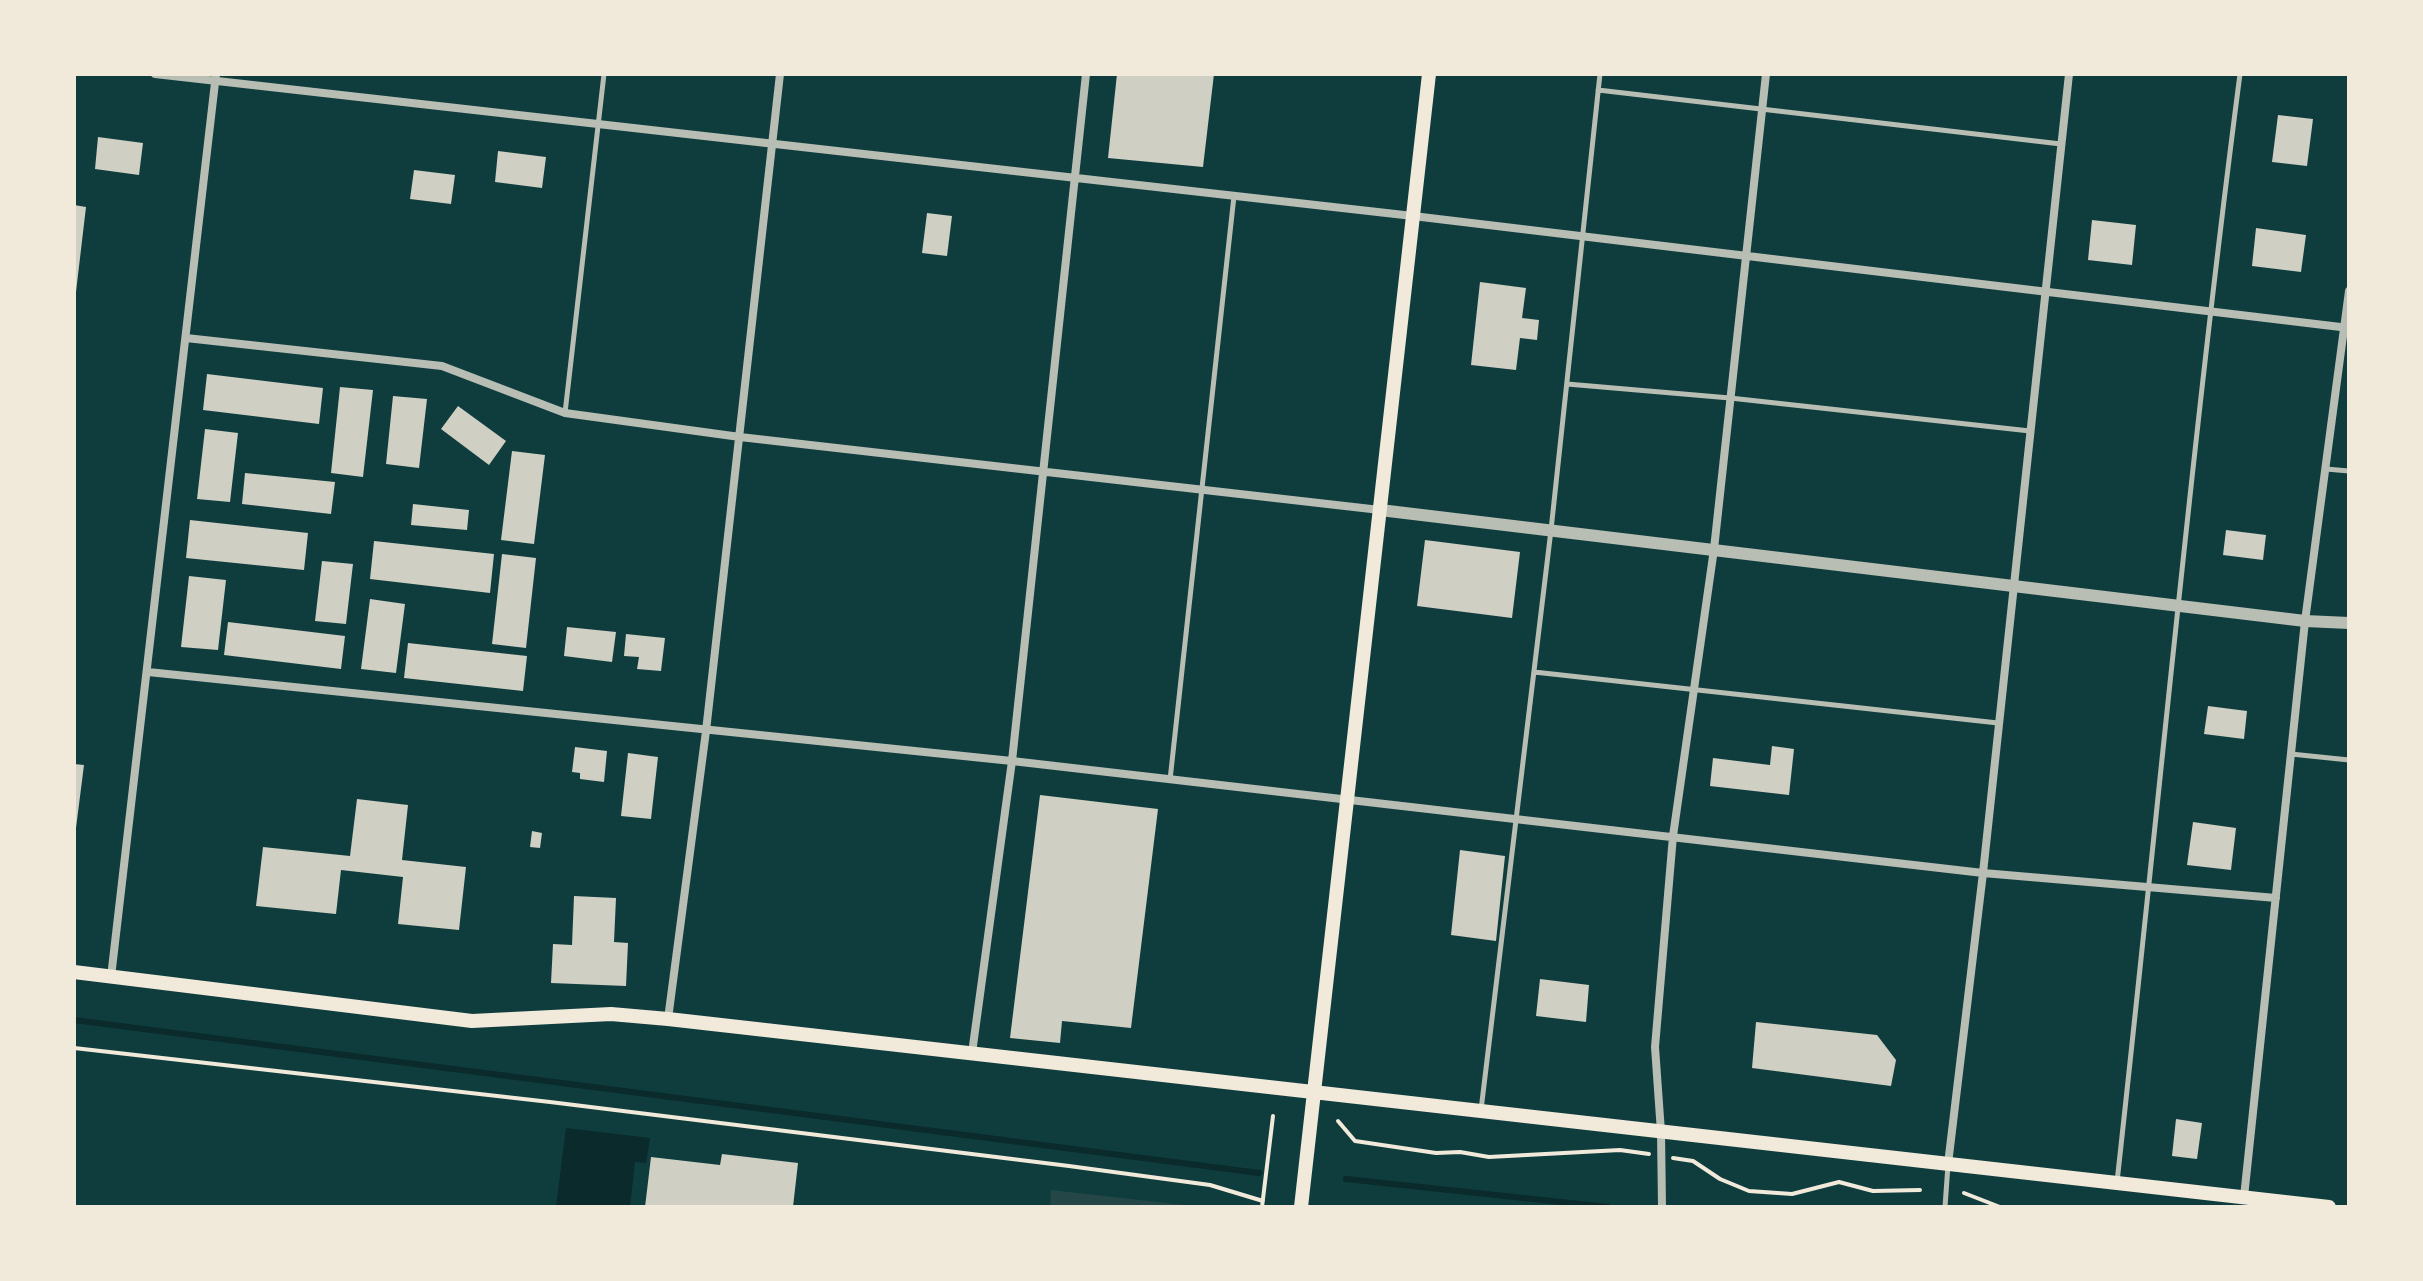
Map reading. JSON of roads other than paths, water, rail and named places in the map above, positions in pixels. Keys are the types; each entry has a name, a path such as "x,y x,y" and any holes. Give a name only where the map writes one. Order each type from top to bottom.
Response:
{"main road":[{"path":"1301,1207 1429,74"},
{"path":"74,972 472,1021 611,1014 668,1019 2329,1207"}],"street":[{"path":"155,74 216,78 599,125 1413,216 2347,328"},
{"path":"668,1019 706,731 780,74"},
{"path":"972,1053 1012,761 1086,74"},
{"path":"1662,1207 1655,1047 1673,836 1714,549 1766,74"},
{"path":"1948,1164 1983,873 2069,74"},
{"path":"111,977 216,78"},
{"path":"2244,1197 2305,621 2347,328 2349,291"},
{"path":"186,338 442,366 565,413 740,437 2013,584 2305,621 2349,623"},
{"path":"148,672 1012,761 1983,873 2276,898"}],"lane":[{"path":"565,413 604,74"},
{"path":"1481,1111 1551,530 1600,74"},
{"path":"2117,1183 2209,312 2240,74"},
{"path":"1598,90 2061,144"},
{"path":"1170,780 1234,196"},
{"path":"1567,384 1730,398 2030,431"},
{"path":"2326,469 2349,471"},
{"path":"1534,672 1998,723"},
{"path":"2291,754 2349,760"},
{"path":"1945,1207 1948,1164"}],"waterway":[{"path":"74,1020 1259,1173"},
{"path":"1346,1179 1608,1207"}]}
